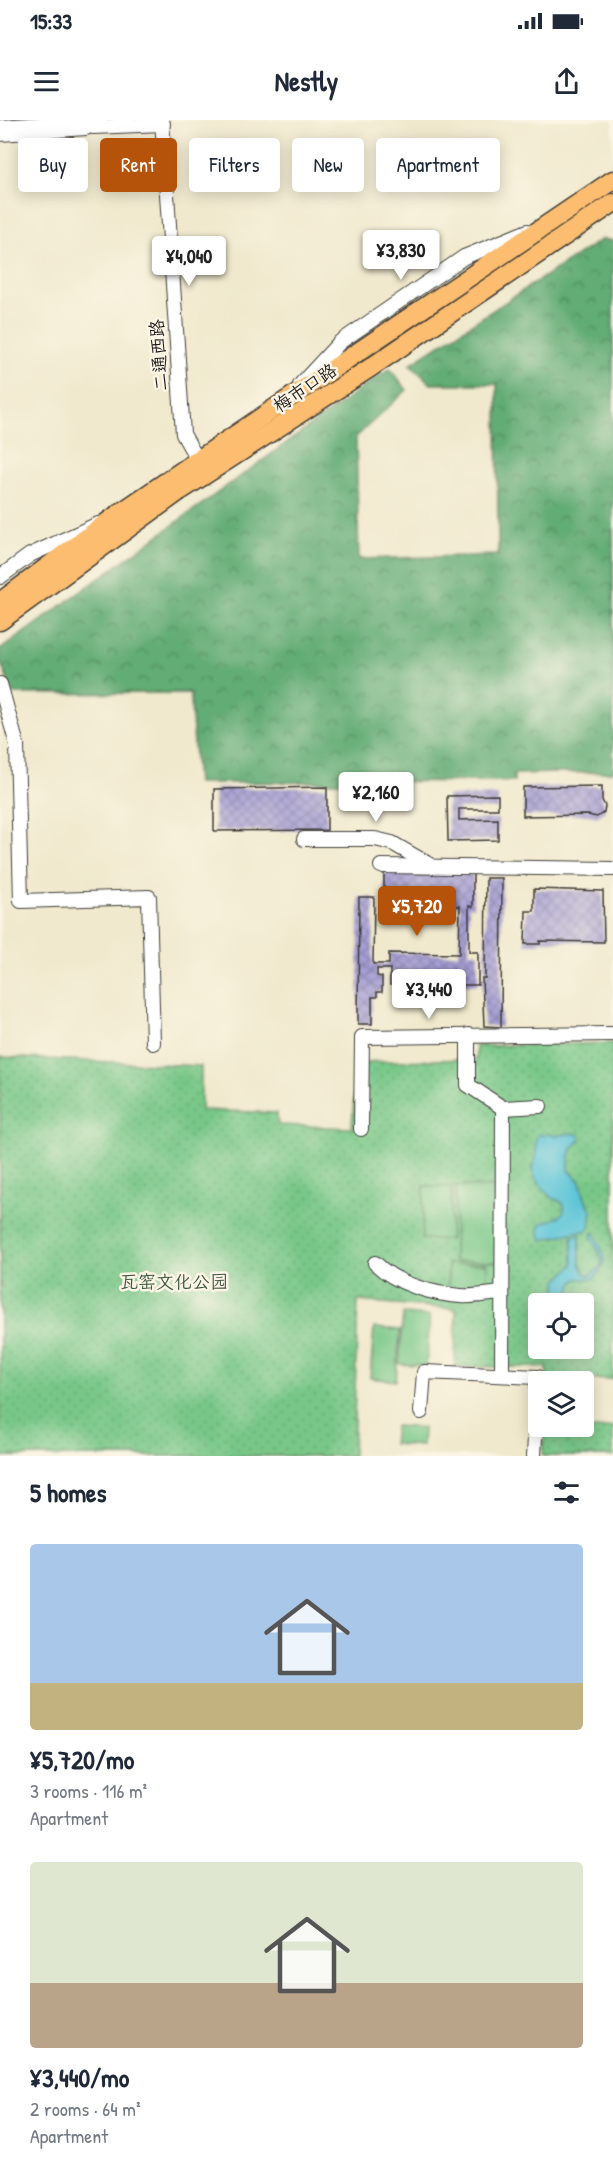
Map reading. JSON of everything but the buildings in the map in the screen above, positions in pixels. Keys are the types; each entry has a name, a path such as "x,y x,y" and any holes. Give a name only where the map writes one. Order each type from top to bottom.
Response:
{"main road":[{"name":"梅市口路","path":"0,621 284,402 613,180"},
{"name":"梅市口路","path":"0,602 117,515 370,368 613,203"}],"street":[{"path":"0,127 88,123 93,128 162,122"},
{"name":"二通西路","path":"162,122 183,434 202,467"},
{"path":"0,134 88,123"},
{"path":"0,577 30,555 117,515"},
{"path":"0,684 17,745 21,901 149,897 153,1043"},
{"path":"304,839 375,838 392,843 432,866"},
{"path":"381,866 613,869"},
{"path":"361,1129 362,1037 613,1034"},
{"path":"468,1035 468,1085 503,1108 540,1106"},
{"path":"502,1375 503,1108"},
{"path":"375,1263 397,1278 430,1292 462,1296 502,1293"},
{"path":"421,1412 424,1372 538,1377 534,1456"}],"green space":[{"path":"602,239 613,241 613,772 514,774 514,781 197,783 190,693 13,694 0,661 0,650 390,368 407,390 356,437 359,559 498,555 497,384 431,384 410,364"},
{"name":"瓦窑文化公园","path":"613,1043 613,1379 594,1380 594,1371 547,1371 547,1367 455,1367 456,1309 358,1301 353,1456 0,1456 0,1057 201,1066 201,1110 277,1113 278,1125 352,1128 356,1062 476,1059 476,1046"},
{"path":"424,1186 452,1187 450,1240 422,1239"},
{"path":"456,1186 500,1187 498,1262 454,1261"},
{"path":"448,1264 487,1264 486,1290 448,1290"},
{"path":"403,1314 430,1316 426,1366 399,1364"},
{"path":"374,1328 400,1330 396,1381 370,1378"},
{"path":"395,1426 423,1428 422,1446 393,1444"},
{"path":"613,1427 613,1456 543,1456 544,1437 594,1437 594,1429"}],"water":[{"path":"547,1133 555,1136 573,1133 579,1135 581,1140 570,1153 569,1170 580,1182 585,1199 592,1211 590,1227 586,1231 542,1240 539,1228 542,1223 564,1212 562,1203 547,1193 533,1172 537,1136 538,1134 544,1136"},
{"path":"594,1232 604,1257 599,1273 593,1279 577,1279 572,1284 569,1293 558,1293 557,1281 573,1265 572,1237 580,1234 580,1263 585,1274 590,1276 601,1266 601,1258 591,1235"}]}
